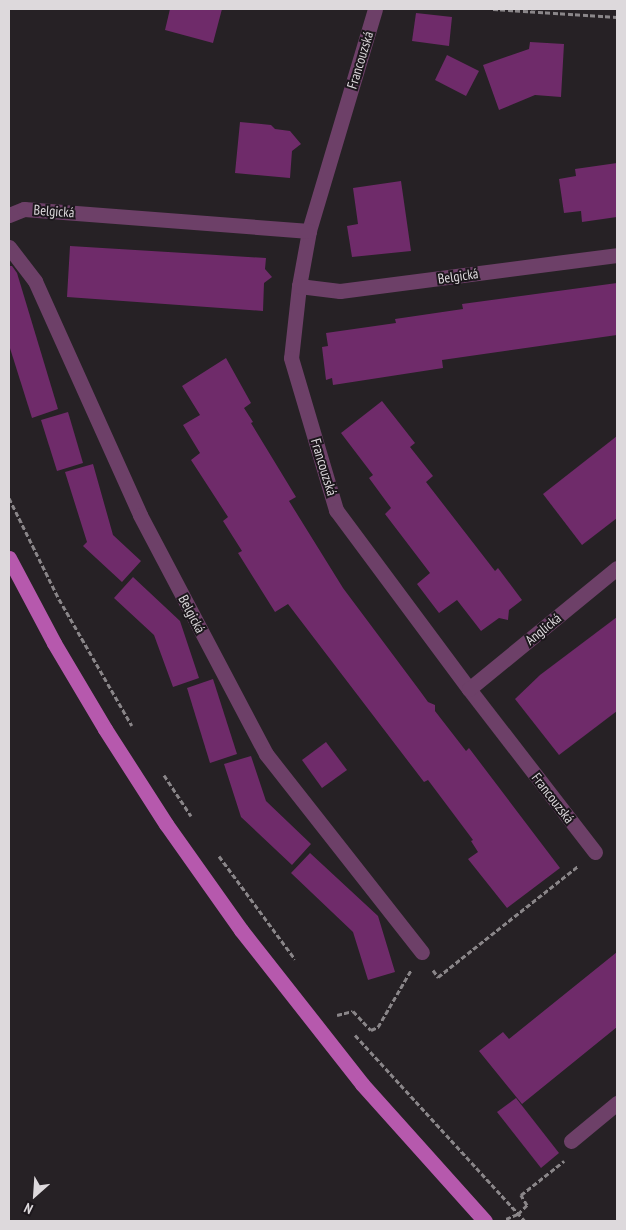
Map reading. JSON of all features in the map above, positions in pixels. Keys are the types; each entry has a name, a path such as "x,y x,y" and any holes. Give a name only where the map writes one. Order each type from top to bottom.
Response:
{"main road":[{"path":"9,558 54,643 105,730 166,824 241,930 362,1084 485,1221"}],"street":[{"name":"Francouzská","path":"375,9 309,231 299,286 291,358 336,510 469,689 595,852"},
{"name":"Belgická","path":"9,215 24,209 309,231"},
{"name":"Belgická","path":"9,248 35,281 140,515 266,754 422,952"},
{"name":"Belgická","path":"299,286 340,291 617,254"},
{"name":"Anglická","path":"469,689 617,568"},
{"path":"571,1141 617,1103"}],"path":[{"path":"493,9 617,17"},
{"path":"9,498 59,599 134,729"},
{"path":"160,768 195,823"},
{"path":"337,1016 353,1010 371,1030 378,1027 422,952 438,978 595,852"},
{"path":"218,855 301,967"},
{"path":"331,1008 344,1023"},
{"path":"350,1030 525,1221"},
{"path":"500,1221 518,1214 527,1205 521,1195 571,1155 571,1141"}],"building":[{"path":"170,9 222,9 213,43 165,30"},
{"path":"416,13 452,17 449,46 412,41"},
{"path":"530,42 564,44 561,97 535,95 499,110 483,65 529,49"},
{"path":"447,55 479,71 466,96 435,80"},
{"path":"240,122 271,125 275,129 290,131 301,144 292,151 290,178 235,173"},
{"path":"617,163 617,217 582,222 581,211 564,213 559,179 576,176 575,169"},
{"path":"401,181 411,251 352,257 347,226 358,224 353,188"},
{"path":"70,246 266,258 265,269 272,277 264,283 263,311 67,297"},
{"path":"9,266 12,266 17,273 58,409 32,418 9,345"},
{"path":"617,283 617,335 442,360 443,368 333,385 332,378 326,380 322,347 328,346 326,333 396,323 395,319 463,309 462,304"},
{"path":"226,358 251,403 244,408 253,422 251,423 296,497 289,501 343,588 428,702 435,705 435,711 466,751 469,748 560,868 507,908 468,859 478,852 471,841 473,840 428,780 424,782 288,604 275,612 238,553 242,551 223,521 228,517 191,460 200,453 183,425 200,415 182,386"},
{"path":"382,401 415,443 410,447 433,476 426,482 495,571 498,568 522,600 509,610 508,620 499,618 481,631 457,600 439,613 417,584 430,573 385,514 391,508 369,478 373,475 341,433"},
{"path":"68,412 83,463 57,471 41,420"},
{"path":"617,436 617,518 582,545 543,494"},
{"path":"93,464 113,535 141,561 122,582 83,546 87,542 65,472"},
{"path":"133,577 180,621 199,678 173,687 154,635 114,598"},
{"path":"617,617 617,711 559,755 515,699 540,675"},
{"path":"213,679 237,754 210,763 187,688"},
{"path":"326,742 347,770 322,788 302,760"},
{"path":"251,756 266,801 311,844 292,865 241,817 224,764"},
{"path":"310,853 378,916 395,972 368,980 353,932 291,873"},
{"path":"617,952 617,1027 522,1104 479,1051 503,1032 509,1039"},
{"path":"516,1098 559,1153 541,1168 497,1112"}]}
